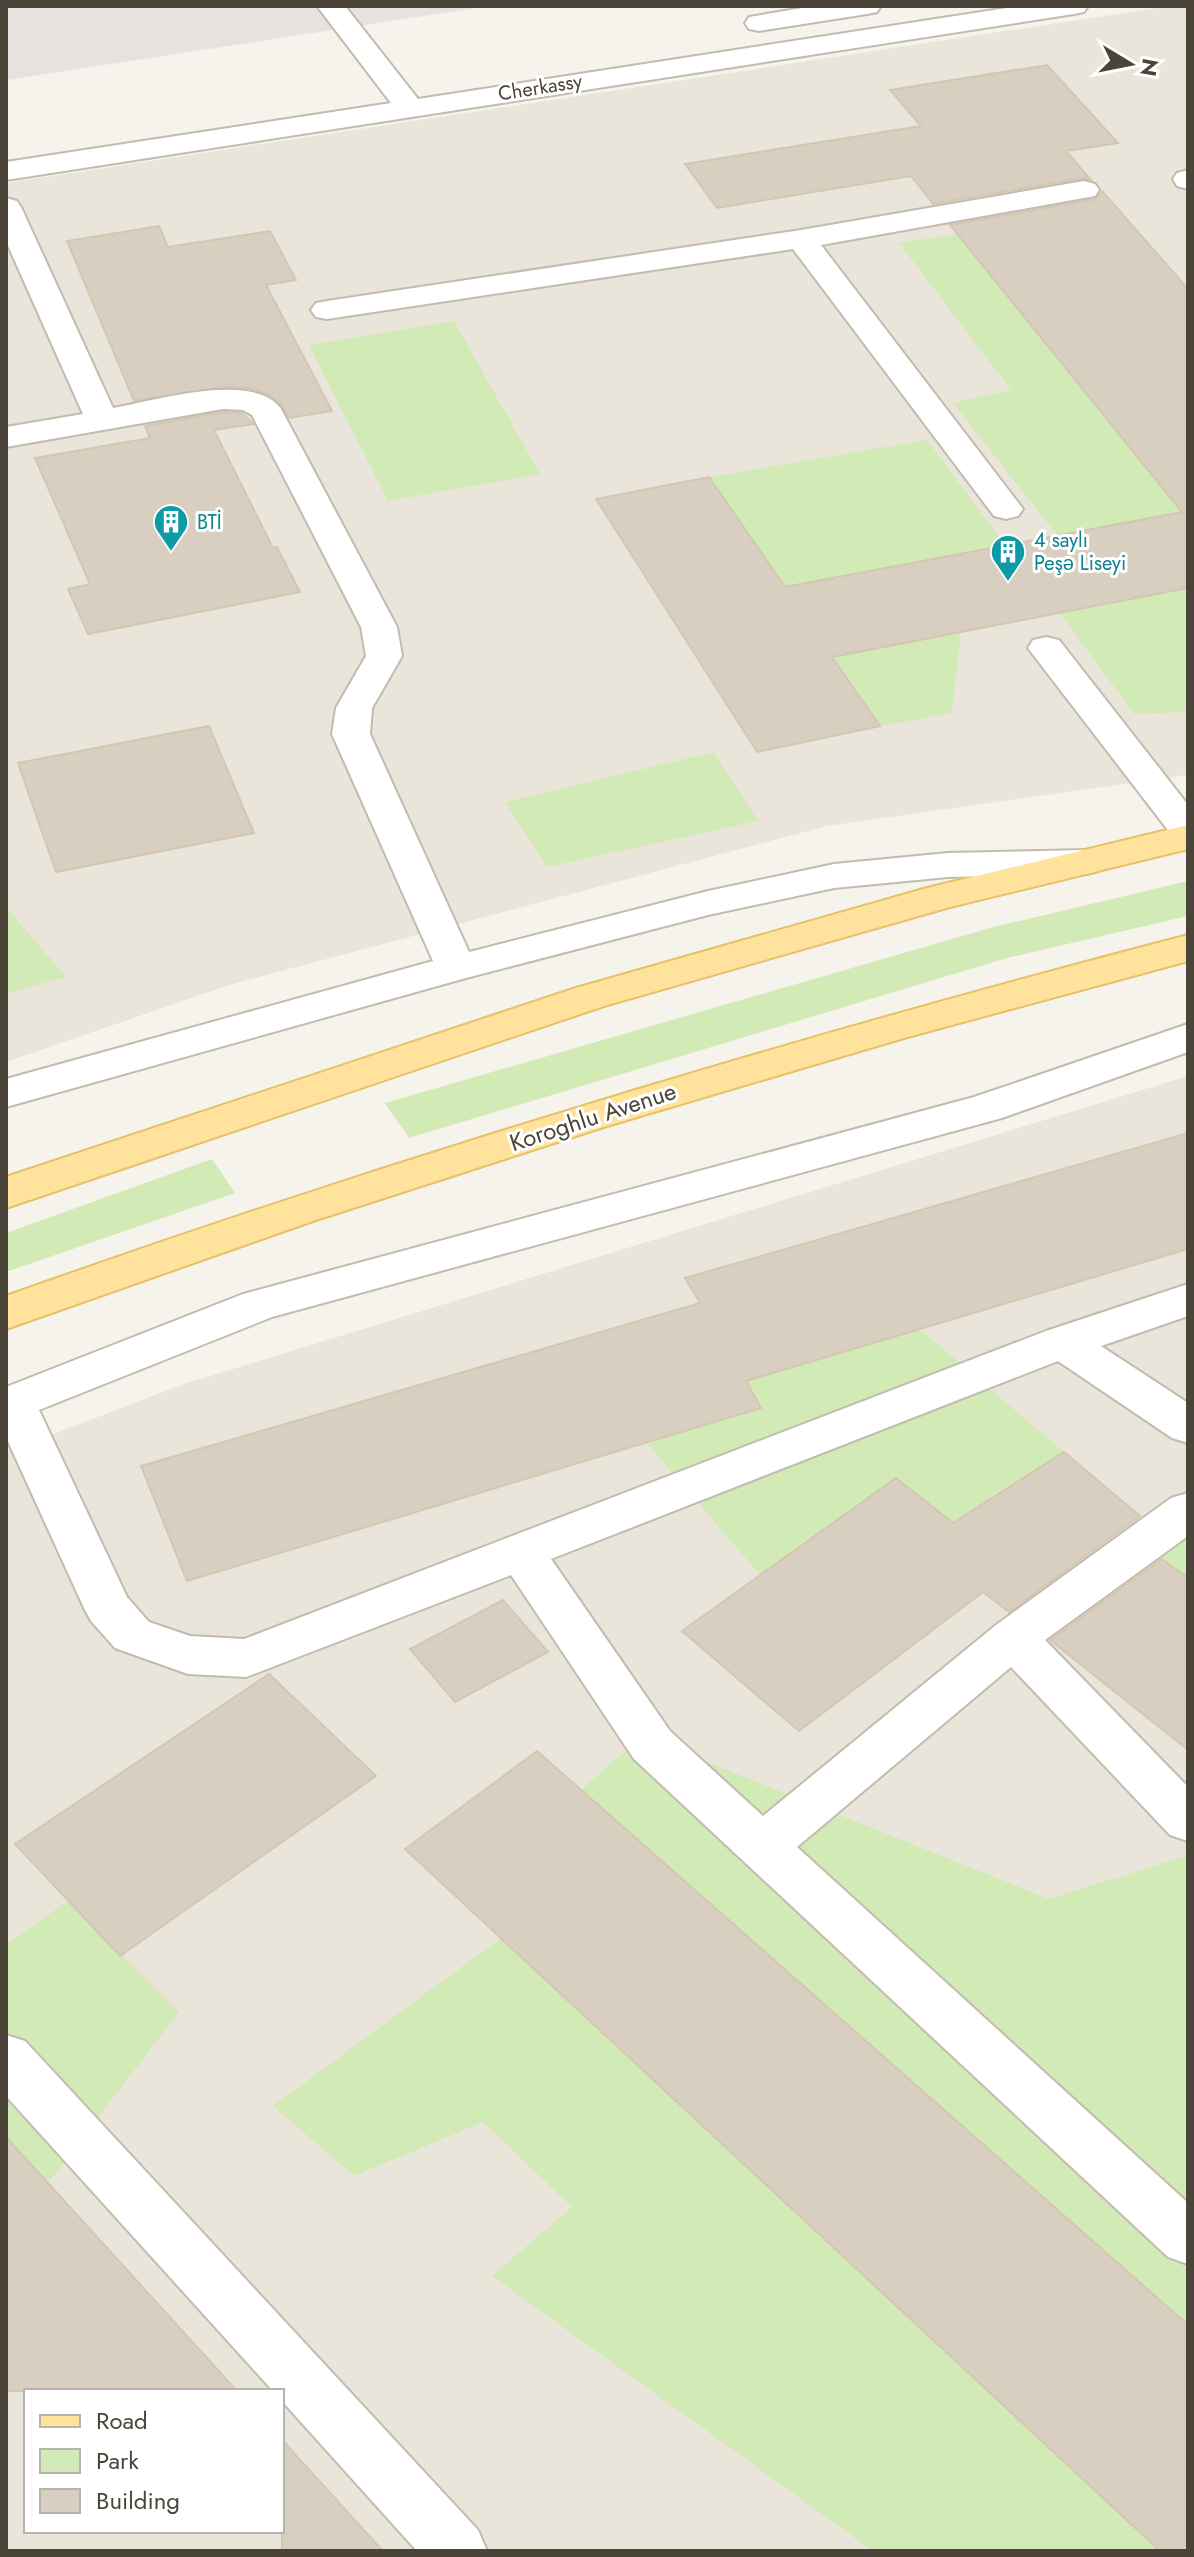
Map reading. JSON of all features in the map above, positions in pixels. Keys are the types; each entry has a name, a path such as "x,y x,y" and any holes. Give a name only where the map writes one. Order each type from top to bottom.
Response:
{"main road":[{"path":"6,1193 590,997 941,897 1188,837"},
{"name":"Koroghlu Avenue","path":"6,1313 206,1240 706,1082 1188,948"}],"street":[{"path":"331,6 409,107"},
{"path":"728,28 867,6"},
{"name":"Cherkassy","path":"6,171 1074,6"},
{"path":"358,85 420,75"},
{"path":"327,310 801,239 1084,190"},
{"path":"6,207 102,420"},
{"path":"801,239 1006,509"},
{"path":"6,437 223,399 250,400 265,409 379,627 384,656 354,708 351,734 456,968"},
{"path":"1046,648 1188,830"},
{"path":"6,1093 456,968 708,903 834,876 948,865 1087,862"},
{"path":"1188,1037 987,1108 259,1305 10,1404 108,1608 132,1635 188,1655 246,1658 1062,1342 1188,1300"},
{"path":"1062,1342 1188,1426"},
{"path":"762,1846 1013,1638 1188,1511"},
{"path":"520,1551 652,1745 1188,2239"},
{"path":"1013,1638 1188,1820"},
{"path":"6,2058 457,2551"}],"shaded area":[{"path":"6,6 489,6 6,80"},
{"path":"1170,6 1188,6 1188,775 827,826 229,985 6,1062 6,183"},
{"path":"1188,1076 1188,2551 6,2551 6,1452 184,1384"}],"green space":[{"path":"957,234 1131,448 1188,511 1057,535 953,403 1011,390 899,243"},
{"path":"454,321 540,474 388,501 309,345"},
{"path":"927,440 1005,545 826,580 961,632 952,713 880,726 709,477"},
{"path":"1188,588 1188,712 1134,714 1060,613"},
{"path":"714,752 758,821 547,867 505,802"},
{"path":"1188,881 1188,916 1007,958 409,1138 385,1103 990,928"},
{"path":"6,907 66,977 6,994"},
{"path":"212,1159 235,1193 6,1272 6,1233"},
{"path":"920,1329 1064,1452 954,1524 896,1479 760,1575 646,1442 746,1381"},
{"path":"1188,1522 1188,1578 1149,1549"},
{"path":"642,1736 1049,1899 1188,1855 1188,2325 581,1790"},
{"path":"68,1901 179,2012 48,2183 6,2137 6,1944"},
{"path":"501,1938 1160,2551 873,2551 492,2276 572,2207 483,2122 354,2176 273,2106"}],"building":[{"path":"1047,65 1118,143 1066,151 1091,180 1083,178 933,204 911,176 717,208 685,164 921,126 890,90"},
{"path":"1102,191 1188,289 1188,588 832,657 880,726 757,752 596,499 709,477 785,587 1182,512 950,225 1096,199"},
{"path":"159,226 168,247 270,231 296,280 266,285 332,411 289,418 283,407 269,395 249,388 227,387 134,401 67,241"},
{"name":"BTİ","path":"223,412 242,413 253,424 214,430 273,548 277,547 300,592 88,634 68,589 90,584 35,458 150,438 145,426"},
{"path":"209,726 254,833 56,872 18,763"},
{"path":"1188,1133 1188,1249 746,1381 761,1408 187,1581 141,1466 700,1303 685,1278"},
{"path":"1064,1452 1140,1516 1009,1612 983,1592 799,1731 682,1631 896,1478 953,1523"},
{"path":"1162,1559 1188,1578 1188,1750 1050,1640"},
{"path":"503,1600 548,1652 455,1702 410,1649"},
{"path":"269,1674 376,1776 120,1956 15,1844"},
{"path":"537,1751 1188,2325 1188,2551 1160,2551 405,1849"},
{"path":"6,2137 235,2389 6,2391"},
{"path":"284,2442 383,2551 282,2551 284,2533"}],"place":[{"name":"BTİ","path":"171,553"},
{"name":"4 saylı Peşə Liseyi","path":"1008,583"}]}
